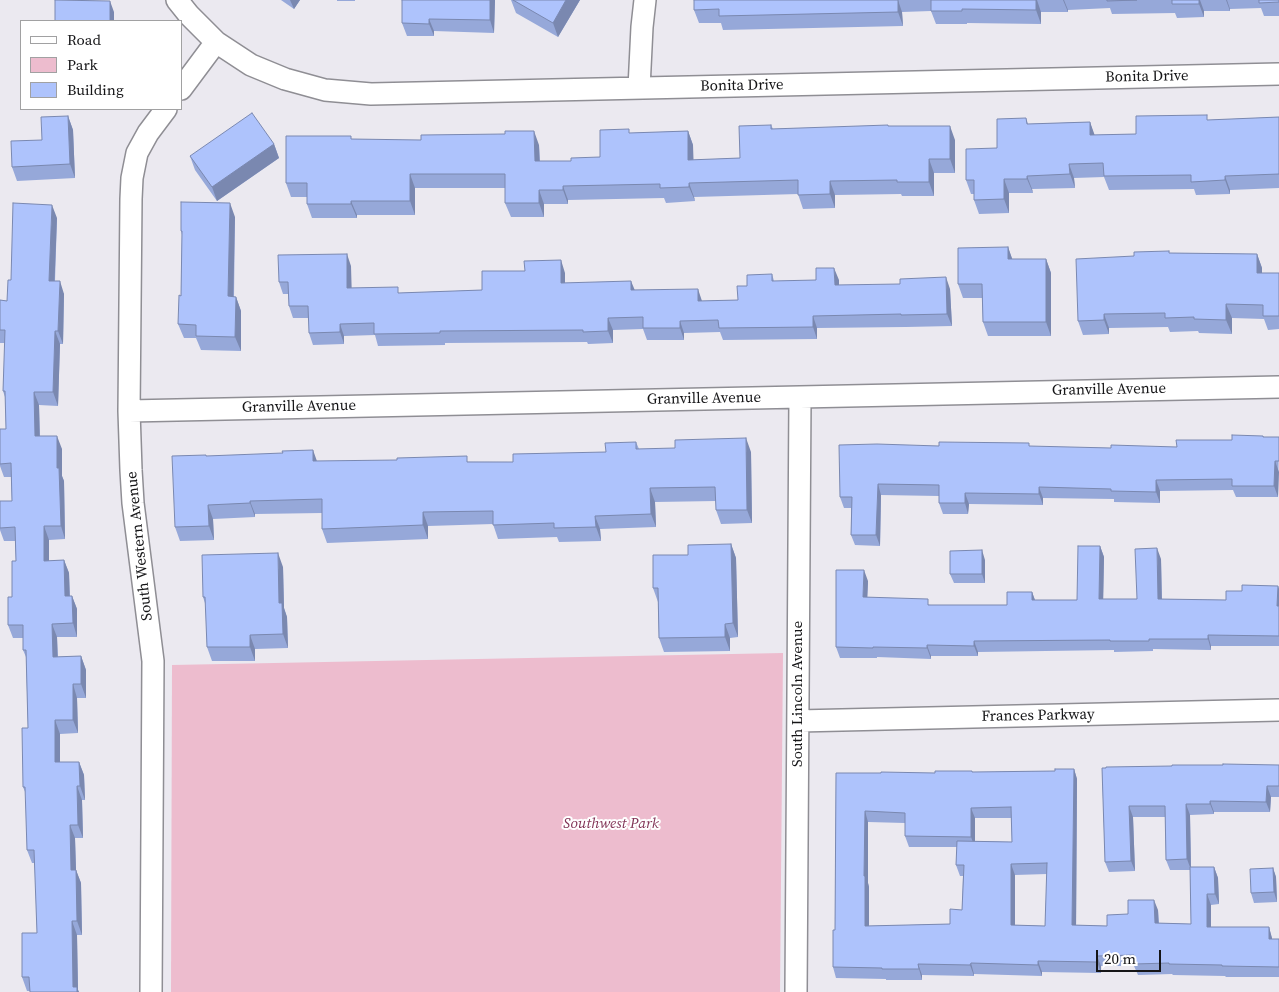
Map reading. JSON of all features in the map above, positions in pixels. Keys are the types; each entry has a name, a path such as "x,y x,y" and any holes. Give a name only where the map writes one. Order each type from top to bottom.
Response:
{"street":[{"path":"177,0 216,42 182,88"},
{"path":"639,88 645,0"},
{"name":"Bonita Drive","path":"216,42 251,65 285,79 325,90 379,94 1279,74"},
{"name":"South Western Avenue","path":"151,992 153,661 133,503 131,470 129,411 132,178 138,153 148,133 165,110"},
{"name":"Granville Avenue","path":"129,411 1279,387"},
{"name":"South Lincoln Avenue","path":"796,992 800,397"},
{"name":"Frances Parkway","path":"798,721 1279,710"}],"green space":[{"name":"Southwest Park","path":"783,653 780,992 171,992 172,665"}],"building":[{"path":"55,0 110,1 110,20 55,20"},
{"path":"402,0 490,0 490,20 429,19 429,24 402,23"},
{"path":"513,0 566,0 553,23"},
{"path":"694,0 898,0 898,12 719,16 719,9 694,10"},
{"path":"931,0 1036,0 1036,10 962,9 962,11 931,11"},
{"path":"1172,0 1199,0 1199,4 1172,4"},
{"path":"1259,0 1279,0 1279,2 1259,3"},
{"path":"252,113 274,144 212,187 190,156"},
{"path":"1207,115 1207,120 1279,117 1279,174 1225,176 1225,180 1191,182 1191,175 1104,176 1103,163 1069,164 1070,174 1027,176 1027,179 1004,179 1004,199 974,200 974,180 966,180 966,149 997,148 997,119 1026,118 1027,124 1090,122 1090,135 1136,134 1136,116"},
{"path":"68,116 70,164 12,167 11,141 42,140 41,117"},
{"path":"771,125 771,129 888,125 950,126 950,159 929,159 929,182 897,182 897,180 830,181 830,194 798,195 798,180 689,183 689,187 660,188 660,184 563,186 563,190 539,190 539,203 505,203 505,174 410,174 410,201 351,201 351,204 307,204 307,183 286,183 286,136 351,136 351,139 421,140 421,135 505,134 505,131 534,131 535,161 571,161 571,158 600,157 600,130 629,129 629,133 688,131 688,160 740,158 739,126"},
{"path":"181,202 230,203 228,296 236,297 235,337 196,336 196,325 178,324 179,295 181,296"},
{"path":"13,203 52,205 49,281 60,281 58,331 55,331 53,392 34,392 35,436 57,436 61,526 44,526 44,561 64,560 65,596 72,596 73,623 52,624 53,657 81,656 81,684 73,684 73,720 55,720 55,762 79,762 80,786 77,786 78,825 70,825 71,870 76,870 77,921 72,921 73,987 77,987 77,992 30,992 29,977 22,977 22,933 37,933 34,850 27,850 25,787 23,787 22,728 28,728 26,650 23,650 23,625 8,625 8,597 12,597 12,561 16,561 15,527 0,528 0,501 12,501 11,463 0,464 0,429 6,429 5,391 3,391 5,330 0,330 0,300 7,301 8,280 11,280"},
{"path":"1008,247 1008,259 1046,259 1046,322 983,322 982,284 958,284 958,248"},
{"path":"1169,251 1169,253 1257,254 1257,273 1279,273 1279,316 1263,316 1263,305 1226,304 1226,320 1194,319 1194,317 1165,318 1165,313 1104,314 1104,320 1078,321 1076,259 1134,256 1134,252"},
{"path":"347,254 347,288 398,287 398,293 482,290 482,271 525,271 524,261 561,260 561,283 631,281 631,290 698,289 698,301 738,300 737,286 747,286 747,275 772,274 772,281 816,280 816,268 834,268 835,285 900,284 900,279 946,277 947,314 813,316 813,327 719,328 718,320 680,321 680,328 643,328 643,317 608,318 608,331 440,331 440,333 374,334 374,323 340,324 340,332 309,333 308,306 289,306 288,282 279,282 278,255"},
{"path":"1232,435 1279,437 1279,461 1275,461 1274,486 1232,486 1232,479 1156,480 1156,492 1039,487 1039,494 965,493 965,503 939,503 939,485 878,484 876,535 851,535 852,497 840,497 839,445 939,446 939,442 1029,443 1029,446 1111,448 1111,445 1177,447 1176,440 1232,440"},
{"path":"746,438 747,510 716,510 715,487 650,488 651,514 595,516 596,527 554,528 554,523 493,525 493,511 423,512 423,525 322,529 322,499 250,501 250,503 208,505 209,526 175,527 172,456 283,453 282,451 313,450 313,461 397,460 397,458 467,456 467,462 513,462 513,454 606,452 605,443 636,442 636,449 675,448 675,440"},
{"path":"731,544 733,623 725,624 725,637 659,638 658,588 653,588 653,555 688,555 688,545"},
{"path":"1078,546 1100,546 1099,599 1137,599 1135,549 1157,548 1158,599 1226,600 1226,591 1242,591 1242,585 1278,586 1279,636 1208,635 1208,639 1149,639 1149,641 974,641 974,646 927,645 927,648 836,647 836,570 864,570 863,597 928,599 928,605 1007,605 1007,592 1032,592 1032,600 1077,600"},
{"path":"982,550 982,574 950,574 950,551"},
{"path":"278,553 279,603 282,603 283,634 250,635 250,647 207,647 202,555"},
{"path":"1223,764 1279,765 1279,786 1267,786 1266,802 1210,801 1210,804 1186,804 1187,859 1166,860 1165,806 1129,806 1131,861 1105,862 1102,768"},
{"path":"1055,769 1074,769 1072,925 1107,926 1107,915 1128,914 1128,900 1154,900 1155,923 1191,924 1190,867 1214,867 1215,894 1207,894 1207,927 1269,927 1269,939 1279,939 1279,967 1169,963 1134,964 1134,955 1097,956 1097,962 1038,961 1038,965 918,964 919,969 833,967 836,773 1055,771","holes":["1011,807 1012,842 957,841 956,865 964,865 962,910 950,909 950,924 865,926 865,811 905,813 905,836 971,837 971,808","1047,863 1045,926 1011,925 1011,864"]},
{"path":"1273,868 1274,892 1251,893 1250,869"}]}
